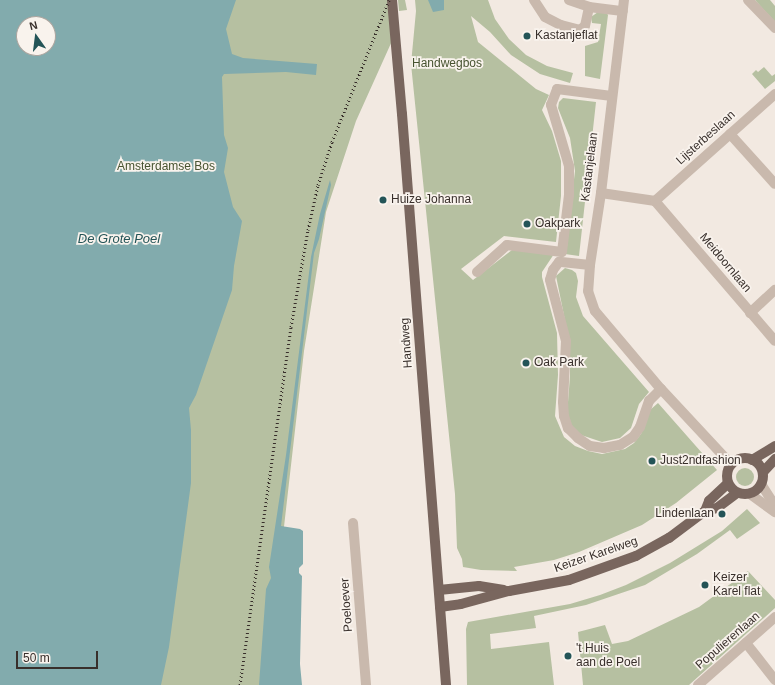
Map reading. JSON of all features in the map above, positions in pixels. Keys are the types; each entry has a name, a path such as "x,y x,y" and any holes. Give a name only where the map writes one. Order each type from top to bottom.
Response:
{"main road":[{"name":"Handweg","path":"392,0 446,685"},
{"path":"752,460 775,445"},
{"path":"763,472 758,464 752,460 740,458 731,464 726,474 728,483 737,494 750,494 756,491 761,484 763,472 775,459"},
{"name":"Keizer Karelweg","path":"705,511 709,501 728,483"},
{"name":"Keizer Karelweg","path":"440,607 461,604 509,591 569,580 636,556 669,538 705,511 717,508 737,494"},
{"name":"Keizer Karelweg","path":"439,590 479,586 509,591"}],"street":[{"path":"534,0 545,17 561,25 580,30 585,26 589,7"},
{"path":"569,0 589,7 623,11"},
{"name":"Kastanjelaan","path":"624,0 601,193 590,265 588,291 595,311 661,389 731,464"},
{"path":"748,0 775,28"},
{"name":"Kastanjelaan","path":"477,272 507,245 562,252 570,195 569,166 551,105 557,89 612,96"},
{"name":"Lijsterbeslaan","path":"655,201 775,94"},
{"path":"730,134 775,184"},
{"path":"601,193 655,201"},
{"name":"Meidoornlaan","path":"655,201 775,341"},
{"path":"590,265 559,262 553,270 550,280 566,341 563,402 564,416 568,428 578,438 590,446 604,448 620,445 633,437 640,428 649,401 661,389"},
{"path":"750,313 775,290"},
{"path":"761,484 772,501 775,511"},
{"path":"750,494 775,511"},
{"name":"Poeloever","path":"353,523 366,685"},
{"name":"Populierenlaan","path":"698,685 775,618"},
{"path":"746,643 775,680"}],"green space":[{"name":"De Grote Poel","path":"0,0 388,0 392,41 356,121 326,212 304,351 266,685 0,685"},
{"path":"398,0 405,0 407,10 399,11"},
{"name":"Handwegbos","path":"415,0 488,0 495,19 509,39 526,55 547,66 573,73 570,83 540,74 511,55 490,32 471,16 478,42 536,89 549,95 542,110 552,131 561,161 561,196 556,242 504,236 461,269 473,280 512,250 554,254 542,272 542,277 557,333 558,375 555,416 564,437 575,446 602,454 625,449 634,443 641,434 650,410 658,403 717,470 676,503 642,525 579,552 554,560 514,567 517,571 481,570 463,567 462,559 457,548 455,494 411,64 416,11"},
{"path":"755,0 770,0 775,6 775,22"},
{"path":"598,12 606,12 608,15 600,79 585,76 585,46 598,42 601,24 592,23 591,17"},
{"path":"764,67 772,76 775,74 775,81 765,89 752,74 756,70 758,72"},
{"path":"563,98 596,102 579,256 565,254 575,171 570,138 558,108 559,102"},
{"path":"565,268 576,273 578,281 576,297 583,316 649,392 639,404 631,428 620,438 602,442 581,435 573,429 567,415 570,376 570,345 556,276"},
{"path":"741,468 749,468 754,473 752,484 749,486 741,486 736,481 736,473"},
{"path":"747,509 760,523 737,539 730,530 697,554 645,585 586,605 534,616 536,628 490,634 491,649 549,642 554,685 467,685 466,629 468,622 570,604 626,585 670,563 722,531"},
{"path":"748,571 775,600 775,608 689,685 583,685 578,632 605,625 612,644 628,641 699,607"}],"water":[{"name":"De Grote Poel","path":"0,0 236,0 226,29 232,54 243,58 317,64 316,75 286,72 224,74 222,77 224,135 228,148 224,172 233,207 242,221 234,266 232,290 196,395 189,408 191,430 191,483 169,647 161,685 0,685"},
{"path":"428,0 444,0 444,10 433,12"},
{"path":"330,180 331,185 319,239 314,253 281,526 300,529 303,531 303,564 299,568 299,573 302,576 300,664 302,685 259,685 266,589 271,578 269,567 286,455 311,257 320,214"}],"railway":[{"path":"240,685 291,327 308,230 318,185 332,142 389,0"}],"place":[{"name":"Kastanjeflat","path":"527,36"},
{"name":"Huize Johanna","path":"383,200"},
{"name":"Oakpark","path":"527,224"},
{"name":"Oak Park","path":"526,363"},
{"name":"Just2ndfashion","path":"652,461"},
{"name":"Lindenlaan","path":"722,514"},
{"name":"Keizer Karel flat","path":"705,585"},
{"name":"'t Huis aan de Poel","path":"568,656"}],"park label":[{"name":"Amsterdamse Bos","path":"166,167"}]}
